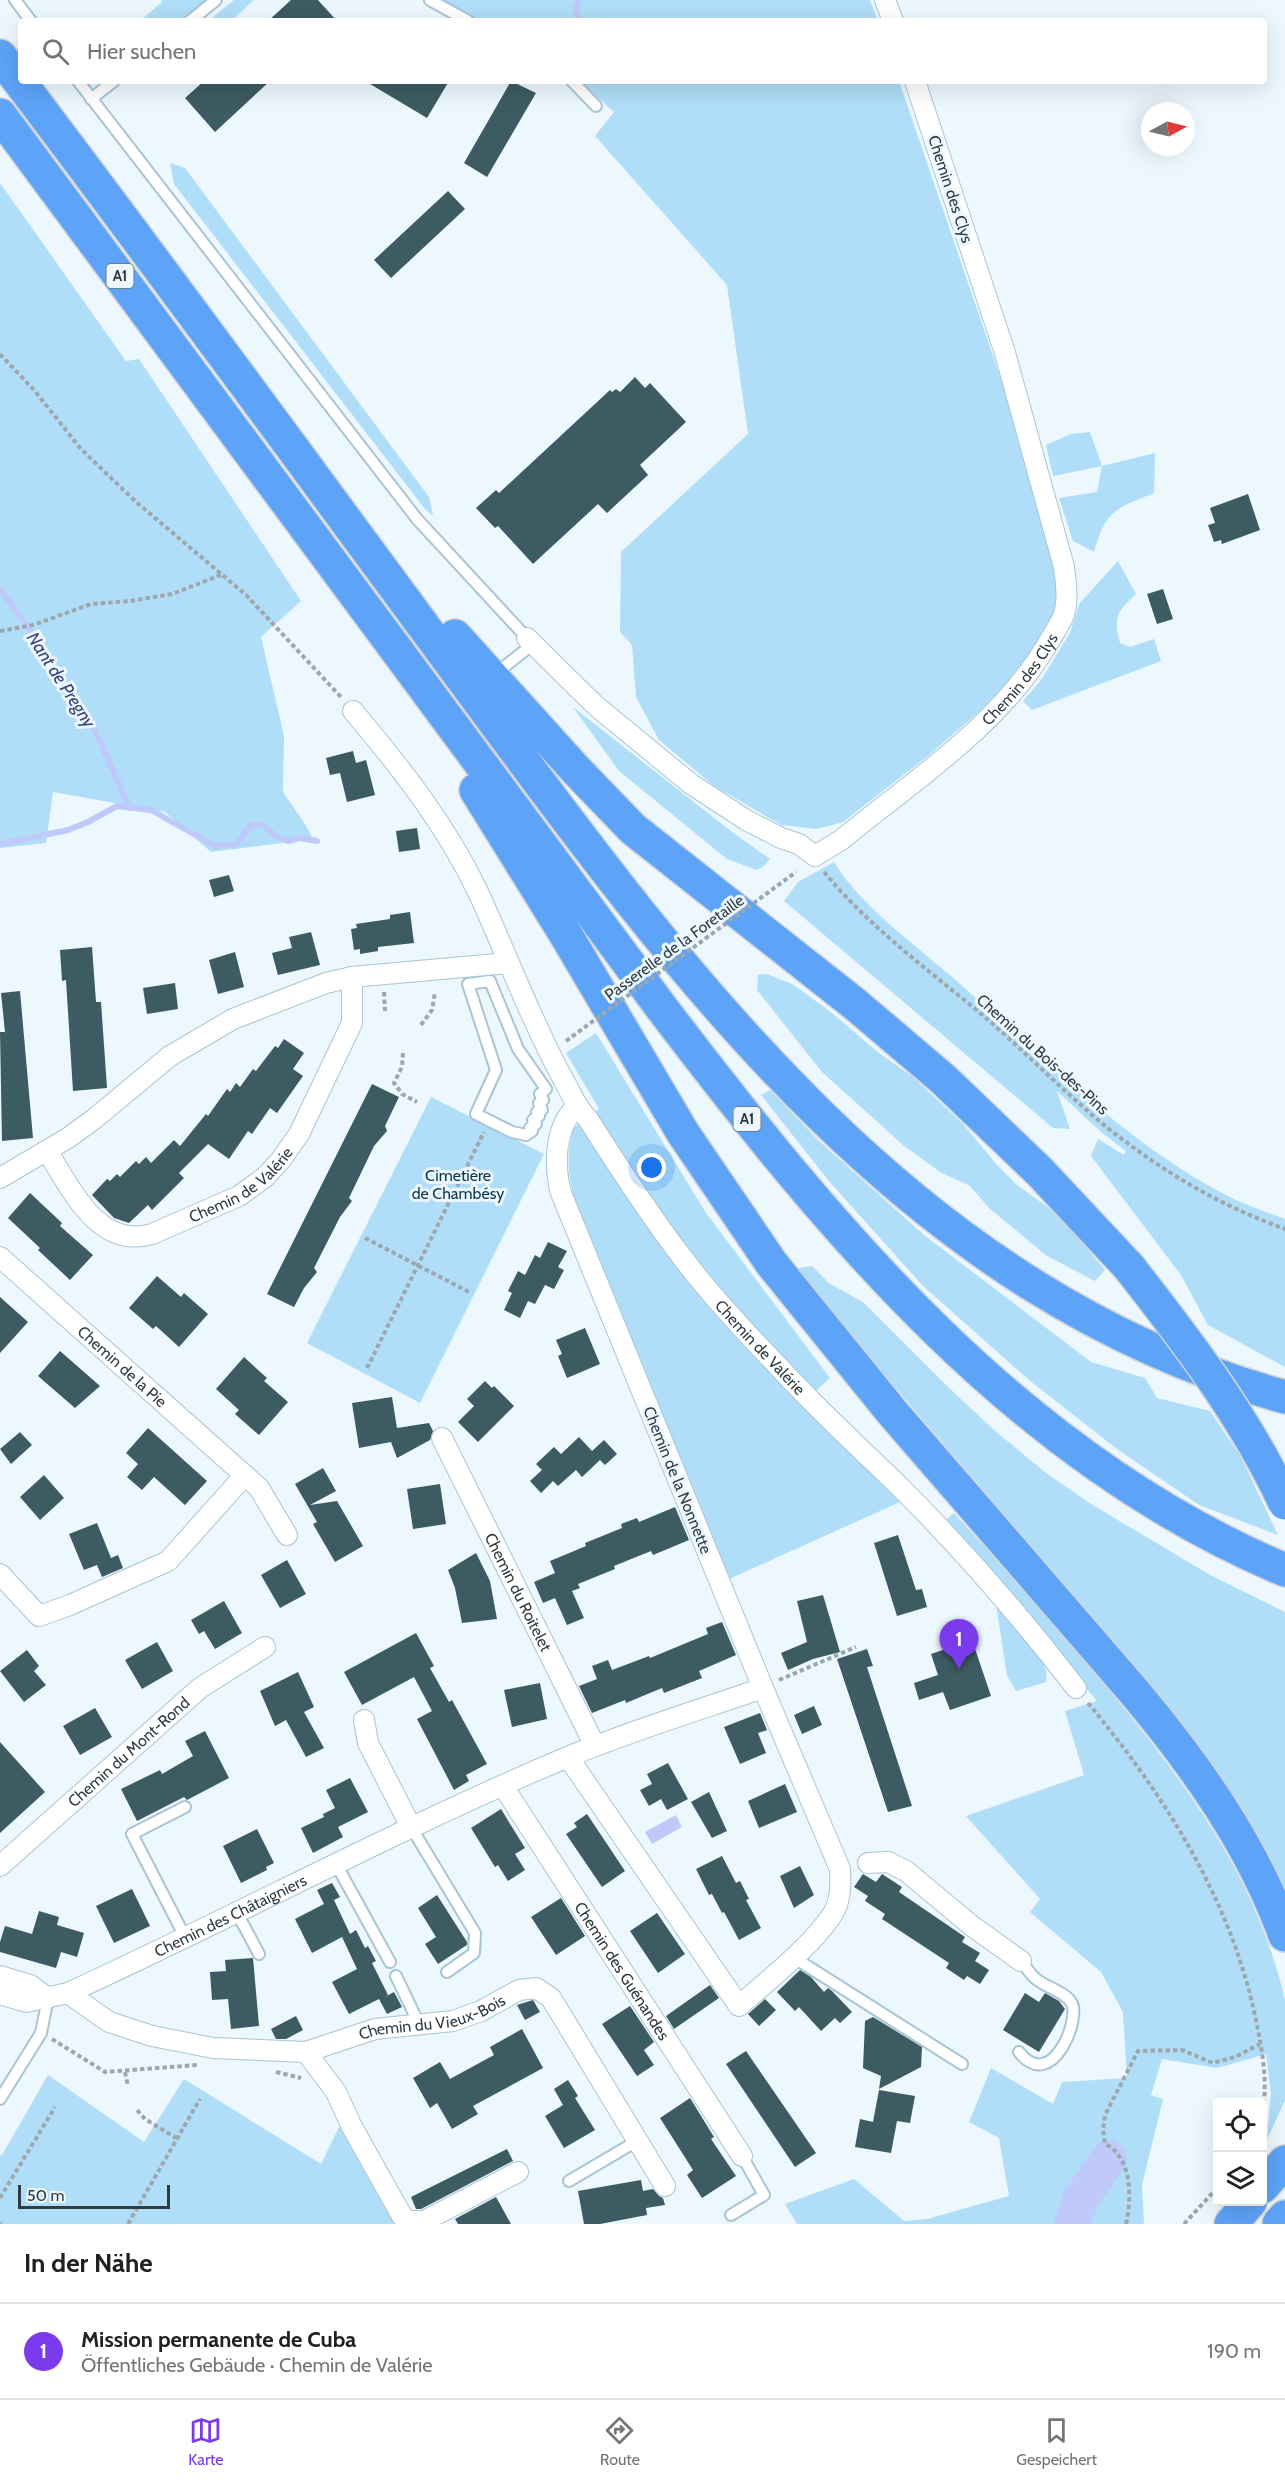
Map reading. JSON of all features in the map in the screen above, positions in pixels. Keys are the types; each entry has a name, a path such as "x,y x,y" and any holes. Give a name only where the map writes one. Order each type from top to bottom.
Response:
{"highway":[{"name":"A1","path":"0,56 18,80"},
{"name":"A1","path":"21,84 533,773 660,937 753,1046 836,1131 884,1175 960,1237 1050,1297 1146,1347 1249,1387 1285,1397"},
{"name":"A1","path":"0,115 724,1089 834,1223 907,1302 985,1377 1053,1433 1105,1472 1207,1534 1285,1570"},
{"path":"325,491 604,801 633,829 856,1005 943,1079 1040,1172 1129,1267 1197,1355 1255,1444 1285,1503"},
{"path":"341,575 566,935 677,1124 742,1223 842,1352 1176,1743 1237,1832 1267,1891 1285,1935"},
{"path":"1267,2182 1285,2162"},
{"path":"1231,2224 1247,2206"},
{"path":"1279,2224 1285,2217"}],"street":[{"path":"885,0 892,18"},
{"name":"Chemin des Clys","path":"816,856 841,840 982,725 1025,677 1063,617 1066,605 1067,589 1064,567 1038,466 1005,353 916,84"},
{"path":"530,641 596,706 691,784 746,820 781,838 799,844 816,856"},
{"name":"Chemin de Valérie","path":"353,711 422,798 450,839 480,896 539,1033 576,1107 588,1119 631,1187 687,1263 776,1365 832,1424 898,1486 953,1543 1076,1688"},
{"path":"0,1178 94,1119 170,1056 206,1032 233,1019 300,993 352,977 508,963"},
{"name":"Chemin de Valérie","path":"46,1151 92,1218 105,1228 124,1236 139,1237 152,1234 239,1196 272,1170 299,1134 352,1023 352,977"},
{"name":"Chemin de la Nonnette","path":"568,1757 739,2006 793,1957 831,1918 838,1900 840,1869 763,1688 561,1193 556,1164 558,1144 569,1114 576,1107"},
{"name":"Chemin de la Pie","path":"0,1257 259,1488 286,1535"},
{"name":"Chemin du Roitelet","path":"442,1438 595,1746"},
{"path":"0,1575 39,1616 70,1605 168,1561 245,1475"},
{"name":"Chemin du Mont-Rond","path":"0,1866 200,1688 265,1647"},
{"name":"Chemin des Châtaigniers","path":"0,1994 26,2002 68,1993 503,1785 595,1746 763,1688"},
{"path":"364,1720 368,1743 411,1827"},
{"name":"Chemin des Guénandes","path":"503,1785 742,2156"},
{"path":"832,1850 868,1863 888,1862 906,1871 972,1926 1021,1961"},
{"path":"840,1884 868,1863"},
{"path":"0,1976 30,1985 48,1998"},
{"name":"Chemin du Vieux-Bois","path":"68,1993 110,2022 152,2036 213,2048 306,2052 375,2029 453,2021 481,2011 525,1988 541,1990 550,1998 665,2186"},
{"path":"306,2052 331,2084 351,2127 402,2216 408,2221 424,2221 518,2172"}],"lane":[{"path":"15,0 29,18"},
{"path":"194,18 216,0"},
{"path":"430,0 463,18"},
{"path":"80,84 417,519 530,641 492,677"},
{"path":"91,99 110,84"},
{"path":"575,84 596,106"},
{"path":"490,981 518,1049 546,1089 540,1094 543,1100 539,1103 542,1110 537,1112 539,1116 533,1120 536,1124 526,1135 512,1132 490,1121 476,1114 496,1070 468,984 490,981"},
{"path":"185,1807 132,1834 185,1937"},
{"path":"411,1827 474,1933 474,1953 447,1972"},
{"path":"336,1864 390,1962"},
{"path":"237,1912 259,1954"},
{"path":"793,1957 962,2064"},
{"path":"1019,2052 1026,2060 1034,2064 1054,2058 1068,2037 1073,2007 1069,1999 1035,1978 1021,1961"},
{"path":"396,1976 419,2024"},
{"path":"0,2099 41,2033 48,1998"},
{"path":"569,2181 637,2141"},
{"path":"731,2215 764,2195 742,2156"}],"path":[{"path":"0,354 34,390 81,449 135,501 246,595 317,669 353,711"},
{"path":"0,631 33,625 91,604 131,601 172,594 221,575"},
{"name":"Chemin du Bois-des-Pins","path":"816,856 820,867 843,895 876,926 1019,1047 1104,1124 1162,1168 1194,1188 1239,1212 1285,1229"},
{"name":"Passerelle de la Foretaille","path":"566,1041 796,872"},
{"path":"421,1025 432,1010 435,992"},
{"path":"403,1053 402,1067 394,1083 402,1094 417,1102"},
{"path":"367,1368 490,1121"},
{"path":"365,1238 469,1292"},
{"path":"763,1688 856,1647"},
{"path":"1076,1688 1111,1731 1167,1810 1212,1888 1228,1924 1252,2000 1260,2044 1264,2098"},
{"path":"41,2033 105,2072 198,2065"},
{"path":"1126,2224 1129,2191 1126,2166 1115,2149 1105,2144 1102,2130 1105,2115 1138,2051 1182,2050 1214,2063 1235,2057 1260,2044"},
{"path":"266,2071 331,2084"},
{"path":"125,2072 128,2086"},
{"path":"128,2224 176,2138 201,2099"},
{"path":"0,2198 55,2107"},
{"path":"137,2110 145,2119 176,2138"},
{"path":"1184,2224 1213,2192"}],"green space":[{"path":"161,0 206,0 184,18 143,18 162,2"},
{"path":"234,0 254,0 234,18 212,18"},
{"path":"437,0 870,0 877,18 470,18"},
{"path":"583,84 900,84 1017,426 1057,583 1055,609 1050,623 995,698 929,755 843,822 817,829 781,825 714,786 659,740 636,697 632,645 620,632 621,552 748,434 727,285 595,136 614,112"},
{"path":"170,163 185,168 429,497 433,516 425,509 174,184"},
{"path":"0,183 126,361 139,359 301,601 261,637 284,736 283,792 313,839 211,852 165,812 53,792 46,843 0,848"},
{"path":"1090,432 1102,466 1053,476 1046,445 1071,434"},
{"path":"1155,453 1154,493 1114,513 1103,527 1094,552 1073,541 1059,498 1097,492 1102,466"},
{"path":"1118,561 1136,594 1124,605 1118,616 1117,627 1120,643 1130,647 1154,639 1161,661 1032,710 1023,701 1041,680 1070,633 1079,604"},
{"path":"573,707 732,832 770,859 757,870 727,859 619,771"},
{"path":"834,862 858,893 888,923 1115,1121 1185,1172 1245,1204 1285,1219 1285,1367 1208,1325 1181,1275 1091,1156 1098,1139 1124,1155 1126,1151 1101,1132 1057,1091 1070,1129 1053,1128 784,901 798,882"},
{"path":"767,974 794,985 832,1013 879,1053 913,1077 963,1124 1017,1185 1060,1216 1105,1270 1095,1281 1047,1256 990,1209 970,1186 940,1172 903,1145 822,1072 757,990 758,975"},
{"path":"596,1033 706,1213 830,1378 801,1404 900,1502 727,1580 574,1198 569,1163 573,1128 599,1109 566,1053"},
{"path":"770,1090 819,1141 924,1235 1091,1362 1145,1378 1157,1398 1210,1411 1241,1457 1278,1535 1199,1505 1117,1449 1029,1380 923,1286 828,1180 761,1095"},
{"name":"Cimetière de Chambésy","path":"431,1097 544,1154 420,1403 307,1343"},
{"path":"812,1266 830,1284 863,1302 994,1430 1046,1473 1091,1504 1210,1575 1285,1612 1285,1893 1262,1844 1248,1821 1171,1710 794,1269"},
{"path":"954,1513 1106,1686 1178,1778 1223,1847 1259,1920 1274,1959 1285,2000 1285,2101 1267,2139 1271,2094 1266,2054 1217,2068 1162,2059 1151,2095 1163,2099 1142,2185 1144,2224 797,2224 785,2204 854,2179 904,2221 927,2219 1009,2196 999,2138 969,2122 991,2068 1053,2104 1062,2082 1127,2078 1123,2012 1101,1972 1030,1912 1040,1899 966,1816 1084,1775 1065,1711 1097,1701 946,1520"},
{"path":"996,1604 1037,1651 1046,1672 1046,1682 1016,1691 1007,1676"},
{"path":"48,2075 144,2142 184,2079 321,2164 341,2123 396,2224 0,2224 0,2155"}],"shaded area":[{"path":"676,1815 682,1827 652,1844 645,1832"}],"building":[{"path":"291,0 318,0 334,18 271,18"},
{"path":"201,84 267,84 215,132 185,98"},
{"path":"370,84 447,84 427,118"},
{"path":"509,84 517,84 536,93 487,177 464,163"},
{"path":"448,191 465,209 391,278 374,260"},
{"path":"635,377 645,388 650,383 686,422 640,465 648,475 607,513 598,504 533,564 498,526 495,528 476,508 496,490 499,493 610,390 612,392 616,389 620,392"},
{"path":"1248,494 1260,530 1222,544 1221,540 1214,542 1208,525 1215,523 1210,508"},
{"path":"1163,589 1173,619 1157,624 1147,594"},
{"path":"353,751 356,763 366,760 375,795 347,802 340,773 330,775 326,758"},
{"path":"417,828 420,849 399,852 396,831"},
{"path":"229,875 234,891 214,897 209,880"},
{"path":"410,912 414,943 378,947 378,951 360,954 360,949 354,950 351,929 357,928 356,924 390,919 390,915"},
{"path":"311,932 320,965 278,975 272,953 292,948 289,937"},
{"path":"92,947 96,1002 101,1002 107,1088 73,1091 66,980 62,981 60,950"},
{"path":"235,952 244,987 218,994 209,960"},
{"path":"175,983 178,1009 147,1014 143,988"},
{"path":"20,991 33,1138 2,1141 0,1032 5,1032 1,993"},
{"path":"284,1039 304,1053 293,1069 303,1076 277,1113 270,1108 252,1134 248,1131 229,1159 208,1144 179,1173 184,1178 152,1210 148,1205 129,1223 114,1218 92,1195 107,1179 110,1181 117,1174 120,1177 136,1161 139,1164 146,1157 151,1163 174,1140 180,1146 206,1114 208,1116 227,1089 230,1092 236,1083 240,1087 253,1069 256,1071 275,1046 278,1048"},
{"path":"372,1084 399,1097 385,1126 387,1131 374,1146 349,1198 352,1201 340,1217 314,1268 317,1272 304,1288 294,1307 267,1294"},
{"path":"30,1193 62,1223 60,1226 93,1255 70,1280 8,1218"},
{"path":"548,1242 567,1251 558,1267 564,1270 554,1289 545,1285 535,1304 528,1301 520,1318 504,1310 512,1293 508,1291 518,1271 525,1275 535,1255 540,1258"},
{"path":"157,1276 181,1297 184,1293 208,1314 179,1347 156,1326 153,1329 129,1308"},
{"path":"0,1297 28,1322 0,1353"},
{"path":"585,1328 600,1364 567,1378 558,1356 562,1354 556,1340"},
{"path":"60,1351 100,1386 75,1408 38,1376"},
{"path":"244,1357 267,1378 264,1381 288,1402 259,1435 235,1414 239,1410 216,1389"},
{"path":"485,1381 492,1388 494,1386 514,1406 478,1442 458,1422 474,1406 467,1399"},
{"path":"392,1397 397,1428 429,1423 433,1431 430,1440 397,1458 391,1442 359,1448 352,1403"},
{"path":"148,1428 207,1481 185,1505 154,1477 142,1490 127,1477 138,1464 126,1453"},
{"path":"20,1432 32,1445 11,1464 0,1449"},
{"path":"579,1437 592,1451 604,1440 617,1454 605,1465 600,1460 582,1477 576,1470 558,1486 553,1481 541,1493 530,1481 542,1470 536,1464 554,1447 561,1454"},
{"path":"323,1468 336,1491 310,1505 337,1501 363,1546 335,1562 313,1524 317,1522 295,1484"},
{"path":"44,1475 64,1498 40,1520 20,1497"},
{"path":"440,1484 446,1524 413,1529 407,1489"},
{"path":"675,1507 689,1540 653,1555 651,1551 578,1584 580,1588 572,1591 584,1618 567,1625 555,1598 543,1603 534,1582 555,1573 550,1561 622,1528 621,1524 637,1518 639,1522"},
{"path":"97,1523 111,1558 118,1555 123,1568 102,1577 97,1565 84,1570 69,1534"},
{"path":"898,1535 916,1590 922,1589 927,1607 897,1616 874,1543"},
{"path":"476,1553 490,1581 497,1619 462,1623 455,1588 448,1570"},
{"path":"287,1560 306,1594 280,1608 261,1575"},
{"path":"823,1595 840,1652 813,1659 788,1670 781,1653 807,1642 797,1601"},
{"path":"224,1601 242,1633 215,1649 204,1631 199,1634 191,1620"},
{"path":"722,1622 736,1655 699,1671 702,1678 664,1693 662,1688 626,1703 625,1700 592,1713 579,1686 597,1679 592,1666 608,1660 612,1670 649,1656 650,1658 708,1634 706,1628"},
{"path":"416,1633 434,1666 430,1668 449,1702 452,1700 487,1764 466,1775 469,1781 454,1790 417,1719 432,1711 414,1677 362,1705 344,1672"},
{"path":"972,1640 991,1696 950,1710 943,1692 919,1700 914,1683 938,1675 931,1654"},
{"path":"157,1642 173,1671 142,1689 125,1660"},
{"path":"867,1649 873,1666 867,1667 912,1806 888,1812 837,1659"},
{"path":"27,1650 39,1666 34,1671 46,1685 24,1702 0,1671"},
{"path":"298,1672 314,1707 304,1712 324,1748 306,1757 286,1720 275,1726 260,1691"},
{"path":"540,1683 547,1719 512,1727 504,1690"},
{"path":"814,1706 822,1725 802,1734 794,1715"},
{"path":"95,1708 112,1737 80,1755 63,1726"},
{"path":"760,1713 767,1730 758,1733 766,1753 740,1764 724,1727"},
{"path":"205,1731 229,1778 187,1800 184,1797 137,1821 121,1789 160,1770 162,1774 193,1756 185,1741"},
{"path":"0,1742 45,1792 0,1833"},
{"path":"668,1763 688,1799 667,1810 661,1799 649,1806 640,1790 652,1784 647,1774"},
{"path":"350,1778 368,1812 338,1827 343,1837 313,1853 301,1828 324,1817 323,1814 335,1808 326,1790"},
{"path":"785,1784 797,1812 759,1828 748,1801"},
{"path":"709,1792 727,1831 712,1838 691,1802"},
{"path":"501,1809 525,1848 515,1854 525,1870 508,1881 498,1865 495,1867 471,1828"},
{"path":"587,1814 625,1871 602,1887 566,1834 577,1827 574,1823"},
{"path":"257,1829 274,1863 266,1867 267,1870 241,1883 223,1846"},
{"path":"722,1856 736,1883 740,1881 749,1899 746,1900 761,1928 739,1940 712,1894 709,1895 696,1869"},
{"path":"800,1866 814,1895 794,1908 780,1876"},
{"path":"863,1874 876,1882 882,1874 902,1887 899,1892 965,1937 962,1942 980,1953 975,1961 989,1970 980,1984 967,1976 964,1980 946,1968 949,1963 882,1919 885,1914 865,1901 868,1896 854,1887"},
{"path":"332,1883 340,1897 334,1900 350,1934 356,1930 365,1948 368,1946 376,1961 372,1963 388,1995 383,1998 394,1992 402,2007 387,2014 379,1999 349,2014 332,1982 357,1969 342,1937 312,1953 295,1919 324,1904 317,1890"},
{"path":"132,1889 150,1926 114,1943 96,1906"},
{"path":"437,1895 467,1942 467,1945 438,1964 425,1944 436,1937 418,1908"},
{"path":"561,1898 585,1936 556,1955 531,1917"},
{"path":"39,1911 59,1917 57,1925 84,1933 77,1957 61,1952 56,1968 0,1952 0,1942 5,1926 32,1934"},
{"path":"657,1913 685,1954 658,1973 630,1931"},
{"path":"253,1958 259,2026 231,2029 228,1999 212,2000 210,1972 226,1971 225,1960"},
{"path":"800,1970 811,1977 824,1992 828,1988 832,1991 852,2012 840,2023 835,2018 821,2031 799,2007 795,2011 777,1992"},
{"path":"710,1985 719,1998 674,2029 666,2016"},
{"path":"1025,1993 1039,2002 1045,1993 1059,2001 1065,2009 1039,2052 1003,2030"},
{"path":"765,1999 776,2010 759,2026 748,2014"},
{"path":"533,2000 540,2012 525,2020 517,2005"},
{"path":"630,2006 654,2042 644,2050 654,2065 637,2076 602,2024"},
{"path":"296,2016 303,2030 286,2039 276,2039 271,2029"},
{"path":"873,2017 922,2047 921,2067 879,2089 881,2076 863,2068 865,2021"},
{"path":"522,2029 543,2068 473,2106 478,2114 452,2129 437,2103 430,2108 413,2078 440,2062 450,2079 494,2055 490,2047"},
{"path":"746,2051 816,2153 795,2167 726,2064"},
{"path":"568,2080 578,2096 575,2098 595,2130 564,2148 545,2116 563,2105 554,2089"},
{"path":"879,2090 915,2096 910,2123 897,2121 891,2153 855,2147 860,2119 873,2122"},
{"path":"690,2098 714,2137 711,2139 736,2176 702,2198 687,2175 693,2170 660,2118"},
{"path":"507,2149 513,2161 421,2209 416,2209 411,2197"},
{"path":"641,2180 643,2191 653,2189 663,2198 665,2205 646,2208 647,2215 600,2224 584,2224 578,2191"},
{"path":"496,2197 511,2224 458,2224 455,2219"}],"waterway":[{"path":"578,0 576,11 578,18"},
{"name":"Nant de Pregny","path":"0,589 90,720 130,808"},
{"name":"Nant de Pregny","path":"0,844 68,830 117,806 151,810 215,846 237,844 250,825 263,825 275,835 288,841 300,838 317,841"},
{"path":"1072,2224 1081,2199 1109,2158"}],"place":[{"name":"Mission permanente de Cuba","path":"959,1669"}]}
